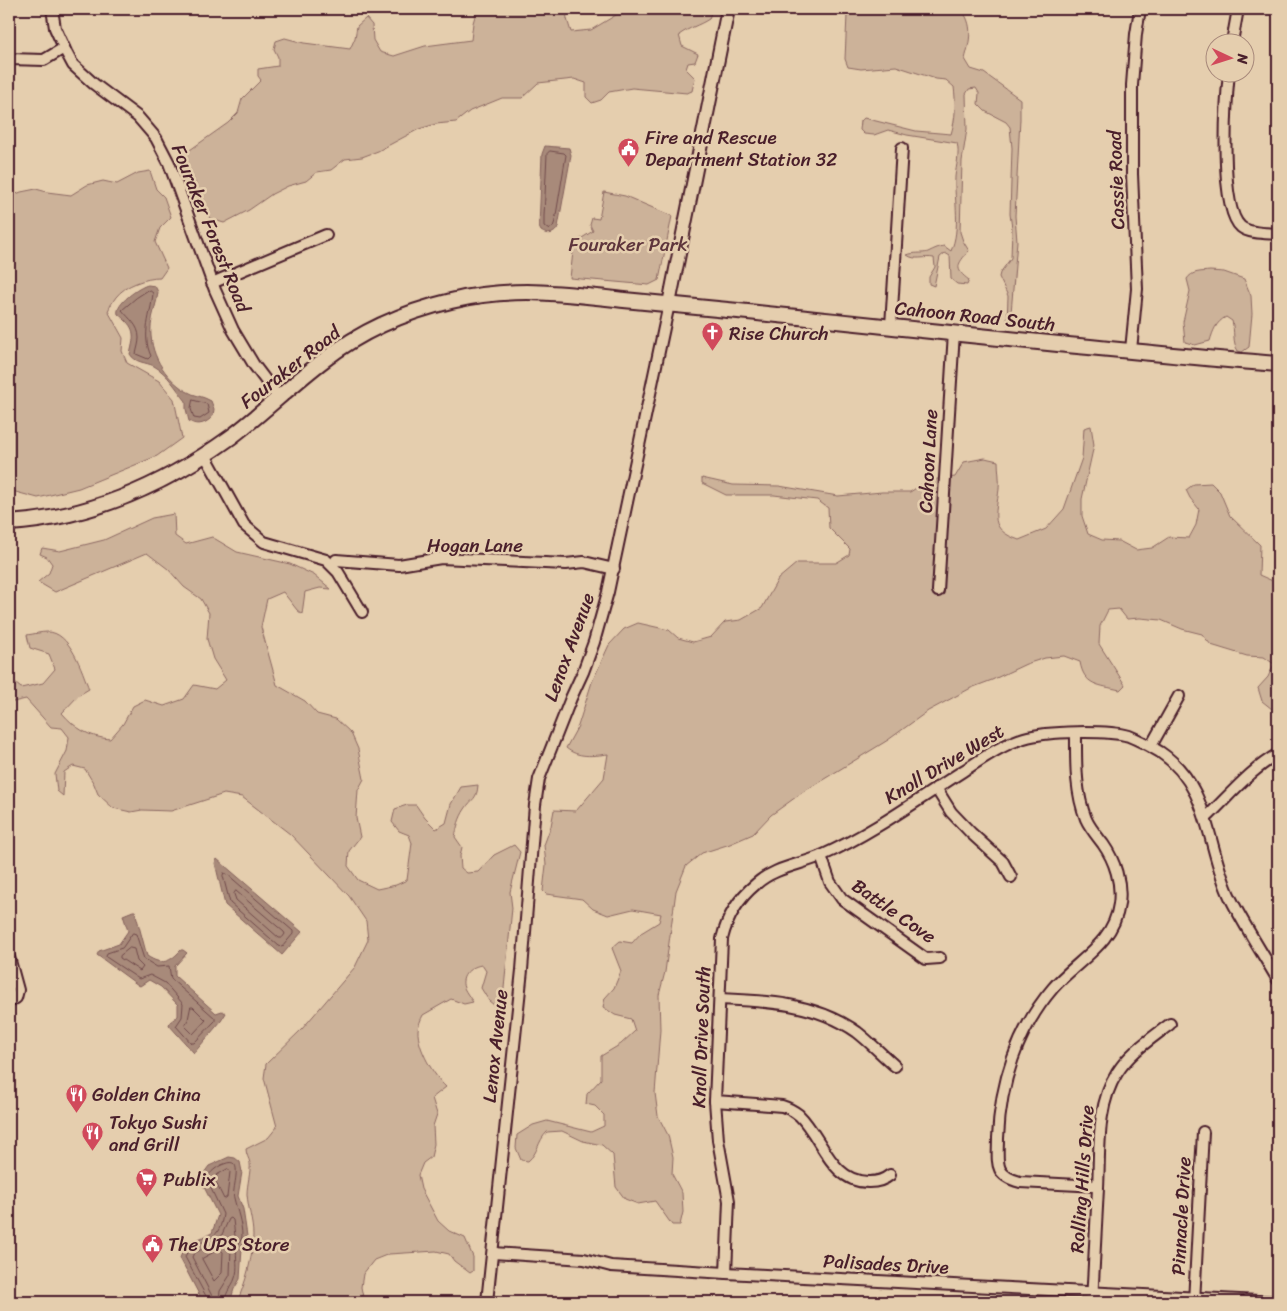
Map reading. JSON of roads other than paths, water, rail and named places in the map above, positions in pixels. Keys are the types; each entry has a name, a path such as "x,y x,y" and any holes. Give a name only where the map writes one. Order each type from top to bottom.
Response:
{"main road":[{"name":"Fouraker Road","path":"9,523 38,520 92,508 165,479 232,436 325,359 369,332 418,310 452,301 498,293 531,291 573,293 668,304"},
{"name":"Cahoon Road South","path":"668,304 1278,364"}],"street":[{"name":"Fouraker Forest Road","path":"52,9 55,28 73,65 94,84 138,117 156,138 169,163 212,283 233,330 254,365 279,398"},
{"name":"Lenox Avenue","path":"487,1302 539,779 594,642 614,569 728,9"},
{"name":"Cassie Road","path":"1131,350 1137,289 1132,174 1132,85 1140,9"},
{"path":"1234,32 1238,9"},
{"path":"9,58 44,60 64,48"},
{"path":"1228,82 1226,139 1228,180 1235,221 1243,229 1252,232 1278,234"},
{"path":"891,326 902,148"},
{"path":"212,283 326,235"},
{"name":"Cahoon Lane","path":"938,591 954,332"},
{"path":"205,455 244,526 264,542 326,560 338,572 362,612"},
{"name":"Hogan Lane","path":"336,560 399,565 441,558 566,564 584,562 614,569"},
{"path":"1150,746 1179,696"},
{"path":"1076,733 1076,762 1080,802 1087,821 1106,849 1114,865 1119,882 1119,905 1115,921 1104,941 1054,986 1025,1029 1015,1051 1004,1091 998,1151 999,1169 1008,1179 1020,1182 1098,1186"},
{"name":"Knoll Drive West","path":"822,856 849,843 1014,741 1039,735 1076,733 1112,733 1130,737 1150,746 1170,760 1185,776 1196,792 1206,818 1221,874 1231,899 1278,978"},
{"path":"1206,818 1251,774 1278,754"},
{"path":"936,788 951,812 1003,862 1011,877"},
{"name":"Battle Cove","path":"822,856 830,882 842,900 926,959 940,958"},
{"name":"Knoll Drive South","path":"726,1273 729,1201 718,1140 715,1101 723,934 730,915 742,897 757,883 776,871 822,856"},
{"path":"9,957 18,990 12,1000"},
{"path":"720,999 768,1001 804,1007 824,1014 857,1032 895,1066"},
{"name":"Rolling Hills Drive","path":"1092,1297 1103,1107 1111,1084 1122,1066 1134,1053 1170,1024"},
{"path":"715,1101 782,1106 792,1110 810,1128 836,1168 846,1176 867,1182 885,1180 890,1175"},
{"name":"Pinnacle Drive","path":"1194,1300 1203,1132"},
{"name":"Palisades Drive","path":"493,1253 584,1259 611,1266 1092,1297 1278,1302"}],"water":[{"path":"545,146 569,148 571,155 558,227 549,234 541,231 539,227 542,154"},
{"path":"148,285 155,286 158,292 151,326 155,355 171,379 178,385 189,393 211,401 214,409 213,416 208,421 196,424 189,421 186,401 168,377 159,369 138,361 130,354 133,332 128,323 118,314 118,310 128,296"},
{"path":"217,859 302,932 282,955 225,905 215,863"},
{"path":"135,911 147,956 161,962 169,960 183,950 187,953 175,966 175,976 216,1013 222,1011 226,1013 194,1053 169,1025 178,1016 178,1005 161,987 149,980 140,986 138,985 97,955 99,951 119,944 128,931 123,915"},
{"path":"229,1157 235,1158 240,1162 242,1172 238,1196 243,1209 247,1236 242,1248 240,1279 234,1289 230,1302 203,1302 180,1258 185,1245 212,1233 218,1215 201,1181 201,1177 209,1166"}],"place":[{"name":"Fire and Rescue Department Station 32","path":"629,167"},
{"name":"Rise Church","path":"713,352"},
{"name":"Golden China","path":"76,1113"},
{"name":"Tokyo Sushi and Grill","path":"93,1152"},
{"name":"Publix","path":"147,1198"},
{"name":"The UPS Store","path":"152,1263"}],"park label":[{"name":"Fouraker Park","path":"628,244"}]}
